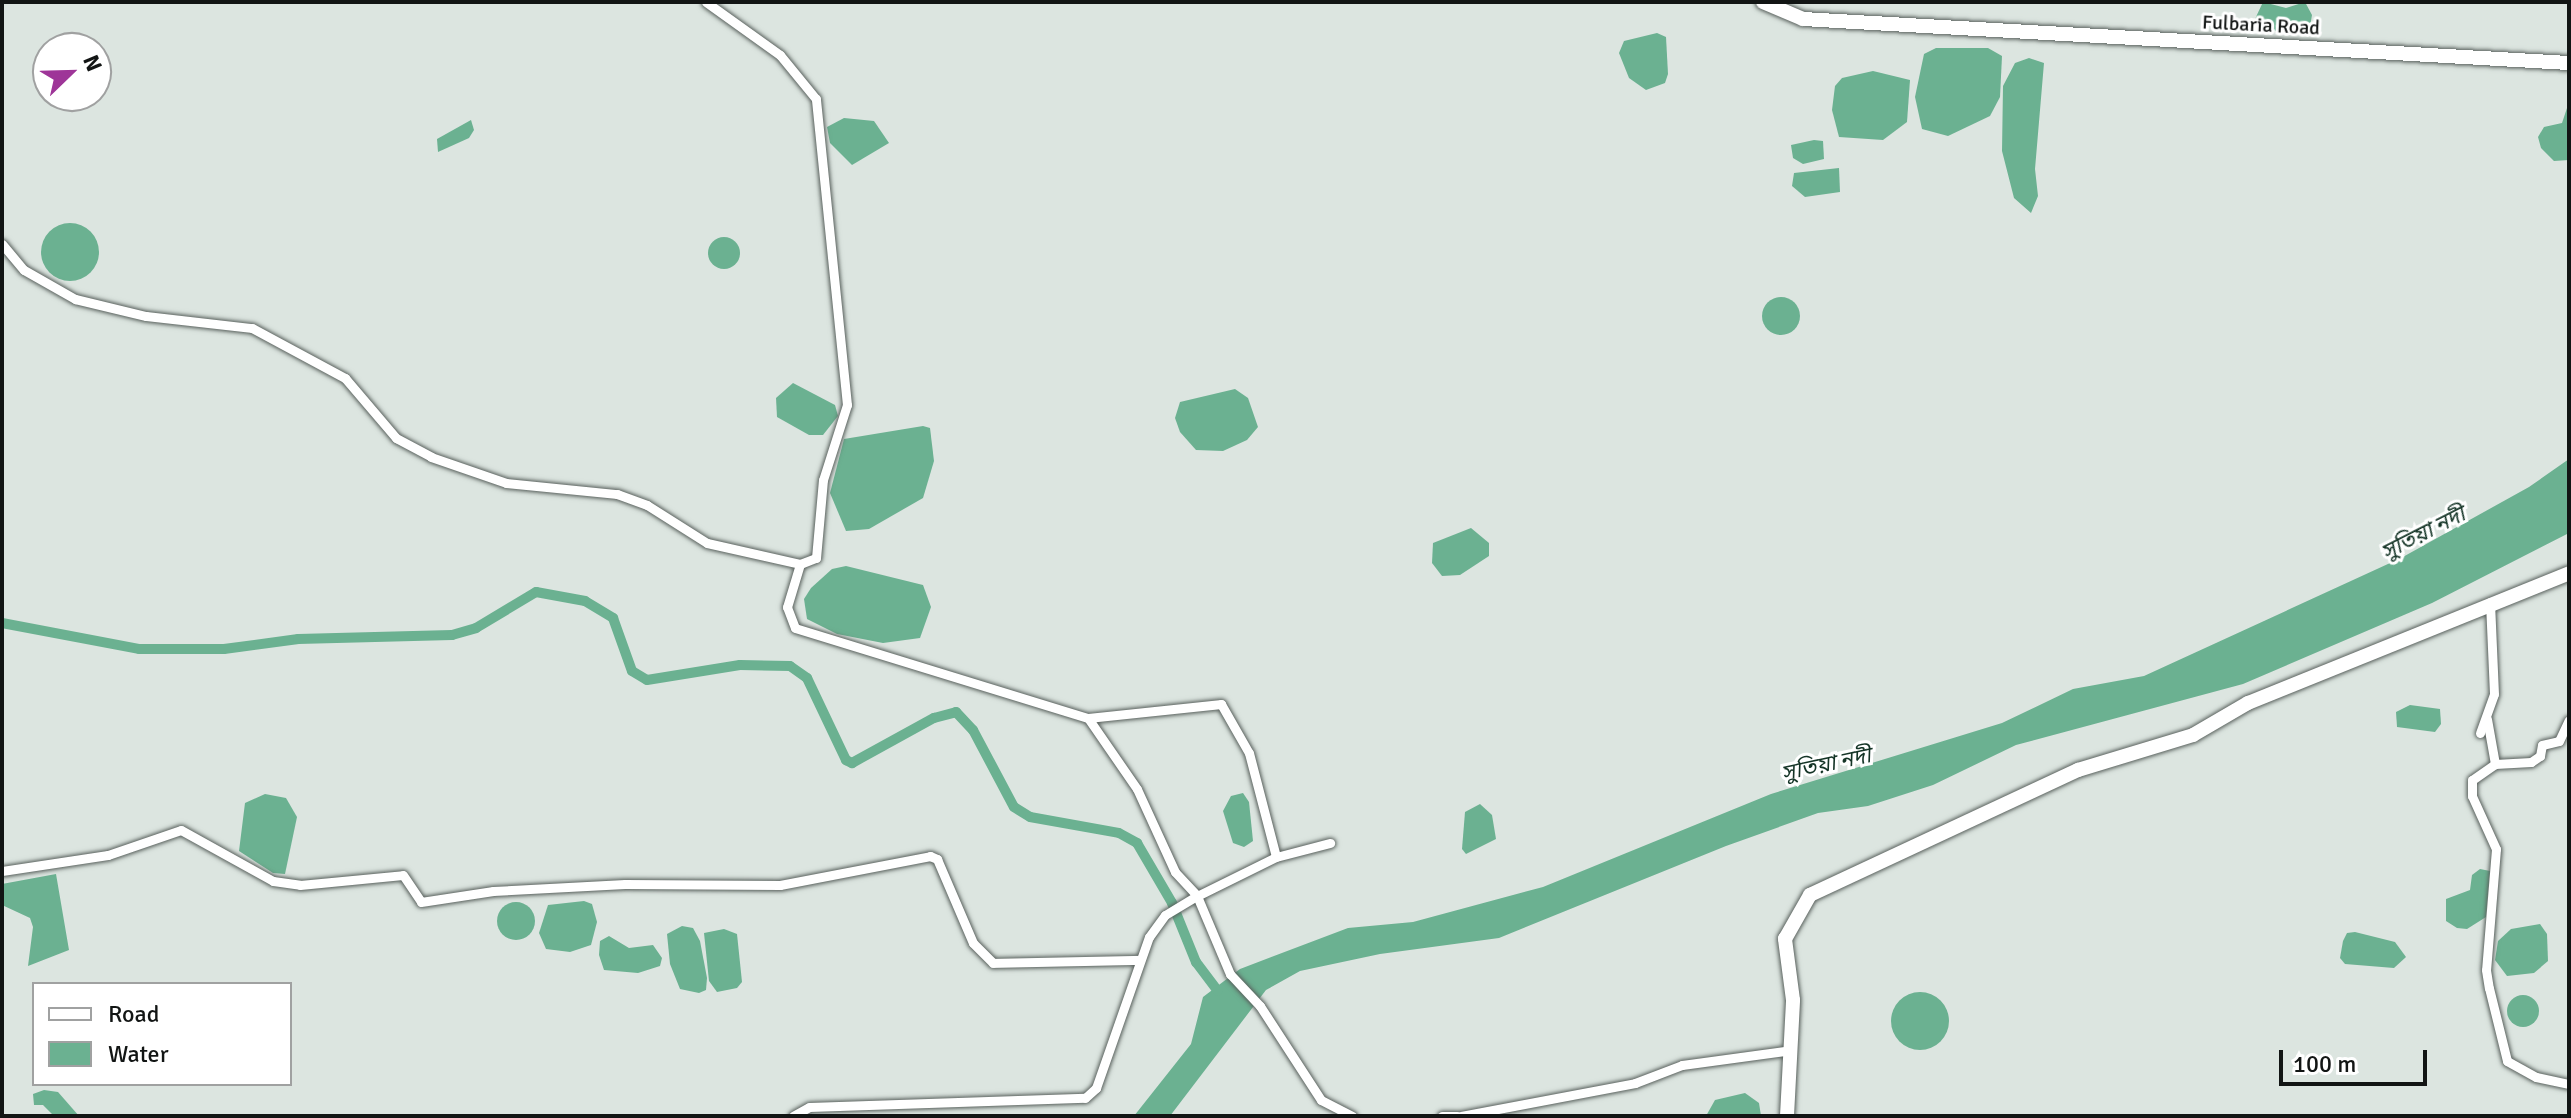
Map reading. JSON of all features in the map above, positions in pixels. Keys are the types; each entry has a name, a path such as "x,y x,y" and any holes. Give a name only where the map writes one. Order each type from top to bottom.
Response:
{"street":[{"path":"2,244 24,270 75,299 146,316 252,328 345,378 396,438 431,457 506,483 617,494 647,505 707,543 800,564 816,558 823,480 847,405 816,99 780,55 706,2"},
{"name":"Fulbaria Road","path":"1763,2 1791,8 2569,63"},
{"path":"800,564 787,607 795,628 1088,718 1221,704 1249,753 1276,857"},
{"path":"1787,1116 1793,1000 1785,939 1810,895 2078,770 2193,735 2248,703 2368,657 2421,629 2569,573"},
{"path":"2480,733 2494,694 2490,602"},
{"path":"1088,718 1137,789 1175,872 1197,896 1230,974 1260,1006 1321,1100 1352,1116"},
{"path":"2487,719 2495,764"},
{"path":"2569,720 2559,741 2542,745 2540,756 2531,762 2495,764 2472,780 2472,796 2496,849 2486,970 2507,1061 2536,1077 2569,1084"},
{"path":"2,871 108,855 181,830 273,881 300,885 403,875 421,902 493,891 581,886 780,885 930,856 937,859 973,943 993,963 1140,960"},
{"path":"793,1116 809,1107 1085,1098 1096,1088 1140,960 1165,915 1276,857 1330,843"},
{"path":"1442,1116 1459,1116 1635,1083 1682,1065 1792,1050"}],"water":[{"path":"2263,2 2286,8 2305,2 2312,15 2310,27 2297,33 2261,29 2255,19"},
{"path":"1657,33 1666,37 1668,74 1665,83 1646,90 1629,78 1619,53 1624,41"},
{"path":"1936,48 1988,48 2002,56 2000,97 1990,116 1948,136 1922,129 1915,97 1924,54"},
{"path":"2029,58 2044,63 2035,169 2038,196 2031,213 2014,198 2002,151 2003,86 2015,63"},
{"path":"1873,71 1910,80 1907,122 1883,140 1839,137 1832,110 1835,86 1842,78"},
{"path":"2569,102 2569,160 2554,161 2541,148 2538,137 2544,127 2562,123"},
{"path":"844,118 874,121 889,143 852,165 830,143 827,127"},
{"path":"471,120 474,130 469,138 438,152 437,139"},
{"path":"1823,141 1824,159 1803,164 1793,158 1791,145"},
{"path":"1839,168 1840,192 1805,197 1792,186 1794,173"},
{"path":"70,223 90,232 99,252 90,272 70,281 50,272 41,252 50,232"},
{"path":"724,237 735,242 740,253 735,264 724,269 713,264 708,253 713,242"},
{"path":"1781,297 1795,302 1800,316 1795,330 1781,335 1767,330 1762,316 1767,302"},
{"path":"793,383 835,405 838,416 823,435 809,435 777,417 776,398"},
{"path":"1235,389 1248,398 1258,427 1247,440 1223,451 1196,450 1180,432 1175,418 1180,402"},
{"path":"923,426 930,428 934,461 923,498 869,529 846,531 830,493 844,439"},
{"path":"2569,459 2569,533 2432,603 2243,684 2016,745 1933,785 1868,806 1818,813 1726,846 1499,938 1380,954 1300,971 1266,990 1170,1116 1134,1116 1191,1044 1203,997 1240,969 1348,928 1413,922 1543,887 1771,794 2002,723 2073,689 2144,676 2401,558 2529,487"},
{"path":"1471,528 1489,543 1489,556 1460,575 1442,576 1432,563 1433,543"},
{"path":"846,566 923,585 931,607 920,638 883,643 837,634 807,619 804,599 811,588 832,569"},
{"path":"2410,705 2440,709 2441,724 2435,732 2397,727 2396,712"},
{"path":"1243,793 1249,802 1253,841 1244,847 1233,843 1223,811 1231,796"},
{"path":"265,794 286,798 297,817 285,874 273,873 239,851 245,803"},
{"path":"1480,804 1492,815 1496,839 1466,854 1462,849 1465,812"},
{"path":"2480,869 2490,871 2486,917 2467,929 2457,928 2446,921 2446,899 2470,890 2472,875"},
{"path":"56,874 69,950 28,966 33,927 30,918 2,905 2,884"},
{"path":"584,901 592,904 597,922 591,945 570,952 546,949 539,933 548,905"},
{"path":"516,902 529,908 535,921 529,934 516,940 503,934 497,921 503,908"},
{"path":"2540,924 2547,934 2548,961 2534,973 2507,976 2495,960 2498,941 2511,929"},
{"path":"682,926 693,928 700,941 707,978 706,990 699,993 680,989 670,964 667,934"},
{"path":"724,929 737,934 742,982 737,988 717,992 709,981 704,933"},
{"path":"2355,932 2395,942 2406,957 2394,968 2345,964 2340,958 2343,941 2347,933"},
{"path":"609,936 629,948 653,945 662,958 660,966 638,973 604,970 599,955 600,941"},
{"path":"1920,992 1931,994 1940,1001 1947,1010 1947,1032 1940,1041 1931,1048 1920,1050 1909,1048 1900,1041 1893,1032 1891,1021 1893,1010 1900,1001 1909,994"},
{"path":"2523,995 2534,1000 2539,1011 2534,1022 2523,1027 2512,1022 2507,1011 2512,1000"},
{"path":"44,1090 58,1092 79,1116 54,1116 43,1105 34,1105 33,1094"},
{"path":"1745,1093 1759,1103 1761,1116 1706,1116 1715,1100"}],"waterway":[{"path":"2,623 139,649 224,649 298,639 452,635 476,628 536,592 585,601 613,618 632,671 647,680 740,665 790,666 807,678 846,760 852,763 934,718 956,712 973,730 1014,807 1030,817 1119,833 1137,843 1172,903 1196,962 1218,991"}],"water label":[{"name":"সুতিয়া নদী","path":"2423,533"},
{"name":"সুতিয়া নদী","path":"1826,764"}]}
